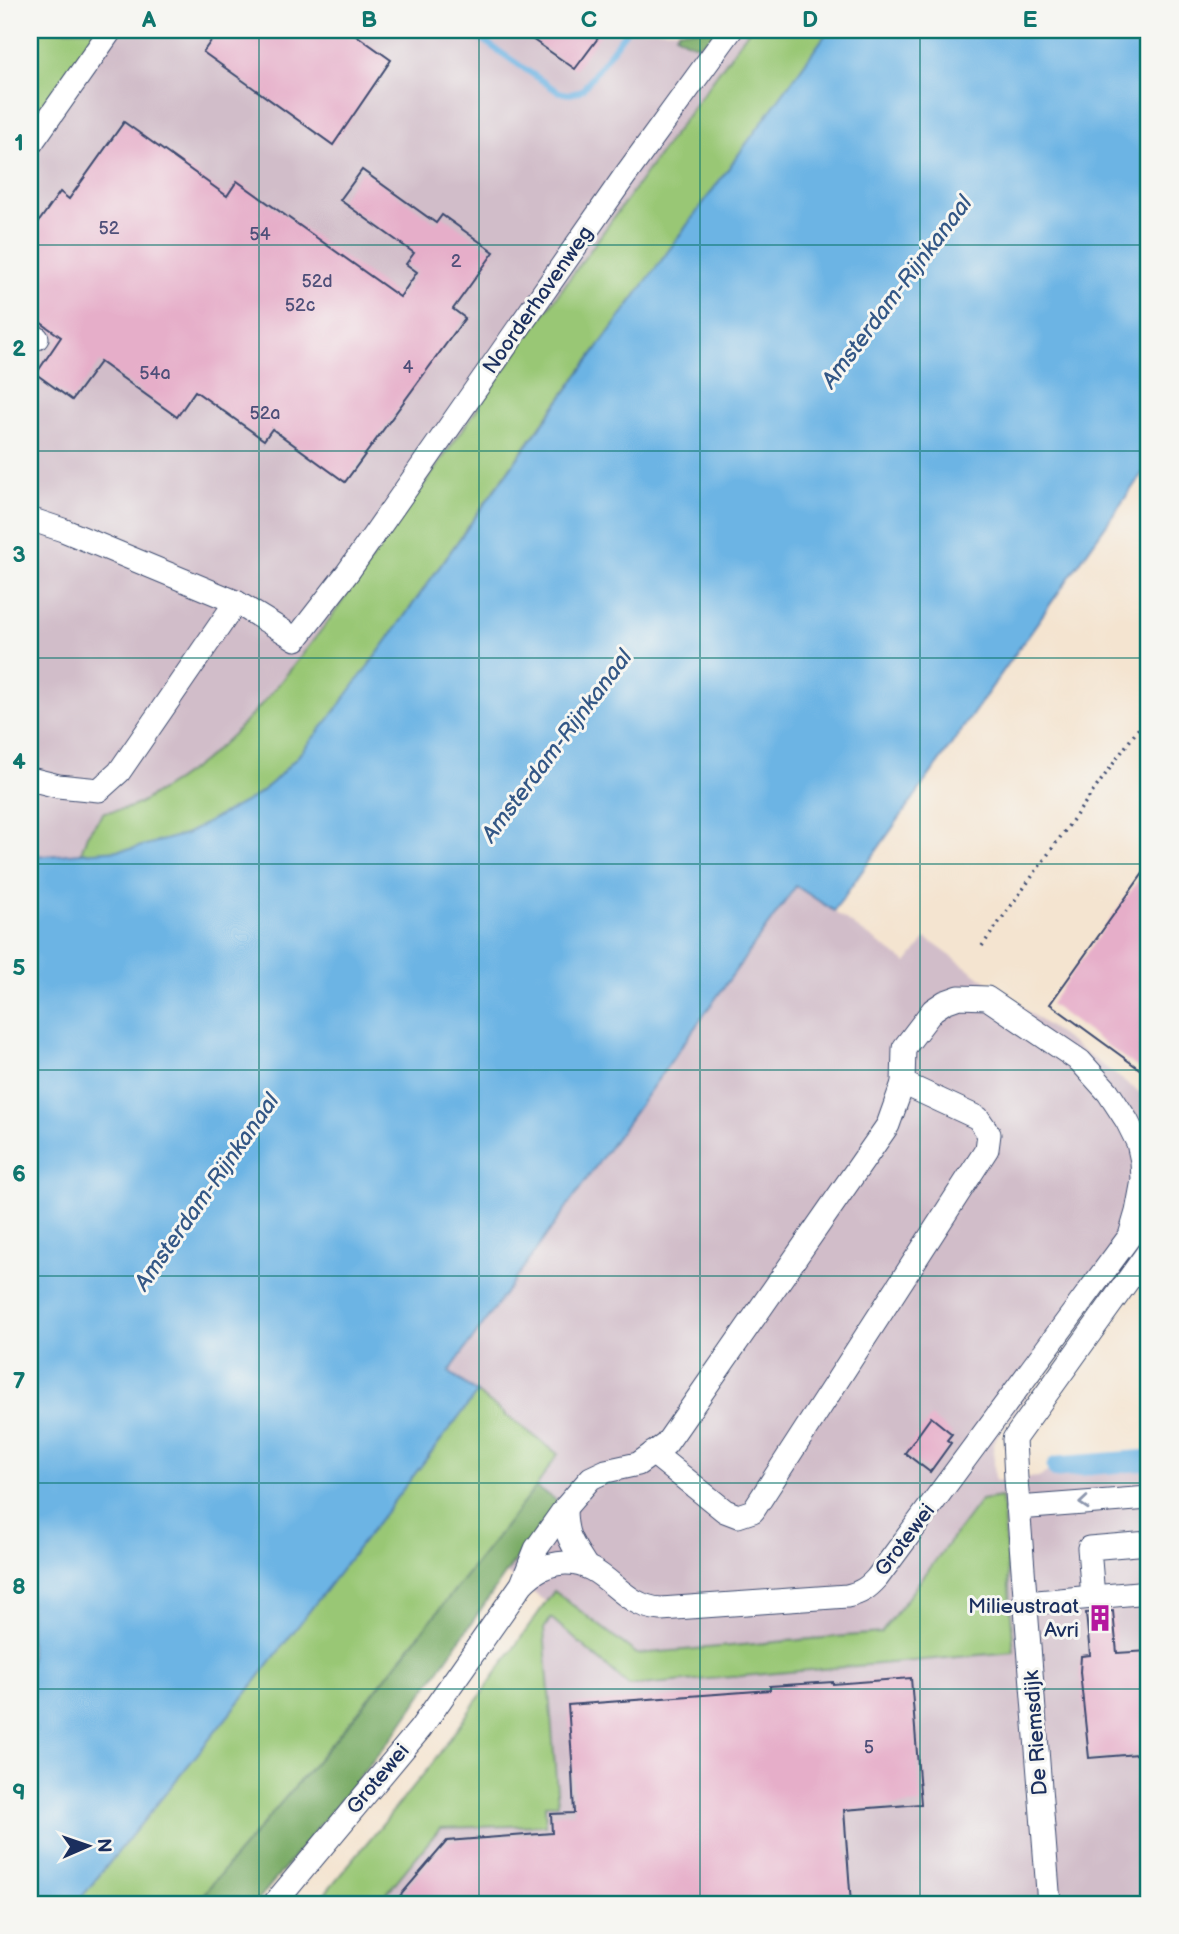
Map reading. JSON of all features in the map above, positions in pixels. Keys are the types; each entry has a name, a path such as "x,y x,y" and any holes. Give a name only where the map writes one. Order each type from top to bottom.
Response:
{"street":[{"path":"30,145 111,30"},
{"name":"Noorderhavenweg","path":"236,602 296,639 348,572 624,177 731,30"},
{"path":"30,519 63,530 236,602 118,772 99,790 58,786 30,779"},
{"name":"Grotewei","path":"274,1904 419,1729 522,1584 543,1567 565,1563 586,1566 632,1601 647,1608 858,1594 877,1578 1130,1236 1143,1180 1138,1143 1108,1092 1080,1061 987,998 959,997 933,1010 904,1048 903,1083"},
{"path":"522,1584 536,1549 565,1508 591,1478 606,1471 638,1464 653,1453 666,1444 888,1125 903,1083 978,1118 989,1134 987,1149 753,1511 738,1517 725,1511 653,1453"},
{"name":"De Riemsdijk","path":"1049,1904 1014,1439 1149,1251"},
{"path":"1018,1508 1149,1499"},
{"path":"565,1508 567,1535 586,1566"},
{"path":"1093,1597 1088,1548 1149,1543"},
{"path":"1026,1603 1149,1592"}],"path":[{"path":"982,946 1149,714"}],"shaded area":[{"path":"30,30 783,30 392,600 437,626 315,804 30,915"},
{"path":"796,885 907,963 926,938 1149,1099 1149,1223 993,1442 995,1481 1038,1477 1057,1467 1149,1460 1149,1904 326,1904 432,1764 546,1602 506,1573 558,1503 536,1487 558,1454 449,1372"}],"green space":[{"path":"33,30 97,30 30,126 30,35"},
{"path":"679,30 717,30 703,43 693,44 676,35"},
{"path":"749,30 829,30 317,735 272,783 241,806 207,825 152,845 81,853 87,835 104,812 135,806 185,774 233,735 275,689 332,616 526,339"},
{"path":"477,1393 558,1454 536,1487 360,1710 195,1904 76,1904 241,1700"},
{"path":"536,1487 558,1502 394,1735 255,1904 195,1904 360,1710"},
{"path":"1002,1497 1014,1652 629,1686 551,1618 544,1629 558,1804 545,1805 546,1825 440,1828 378,1904 316,1904 432,1764 554,1591 637,1654 881,1633 981,1500"}],"water":[{"name":"Amsterdam-Rijnkanaal","path":"829,30 1149,30 1149,464 834,911 796,886 449,1372 477,1393 241,1700 76,1904 30,1904 30,854 45,856 131,849 186,834 254,797 273,782 329,719 386,642"}],"building":[{"path":"219,30 349,30 391,60 333,145 203,52"},
{"path":"519,30 604,30 575,69"},
{"path":"124,122 227,196 237,181 400,297 417,272 406,264 414,253 340,200 362,170 436,223 442,215 494,252 453,309 465,318 345,482 272,429 264,440 195,391 177,417 100,362 72,400 36,374 61,337 30,315 30,234 60,192 69,199"},
{"path":"1149,865 1149,1076 1050,1004"},
{"path":"931,1417 952,1434 947,1440 951,1443 930,1472 905,1453"},
{"path":"1113,1611 1117,1653 1149,1651 1149,1753 1089,1758 1080,1672 1081,1656 1090,1655 1086,1613"},
{"path":"911,1678 921,1804 844,1810 851,1904 393,1904 447,1841 552,1833 551,1814 574,1813 568,1705 770,1690 770,1686"}],"waterway":[{"path":"30,36 34,30"},
{"path":"468,30 557,91 570,94 583,89 627,30"},
{"path":"1057,1467 1149,1460"}],"place":[{"name":"Milieustraat Avri","path":"1100,1618"}]}
